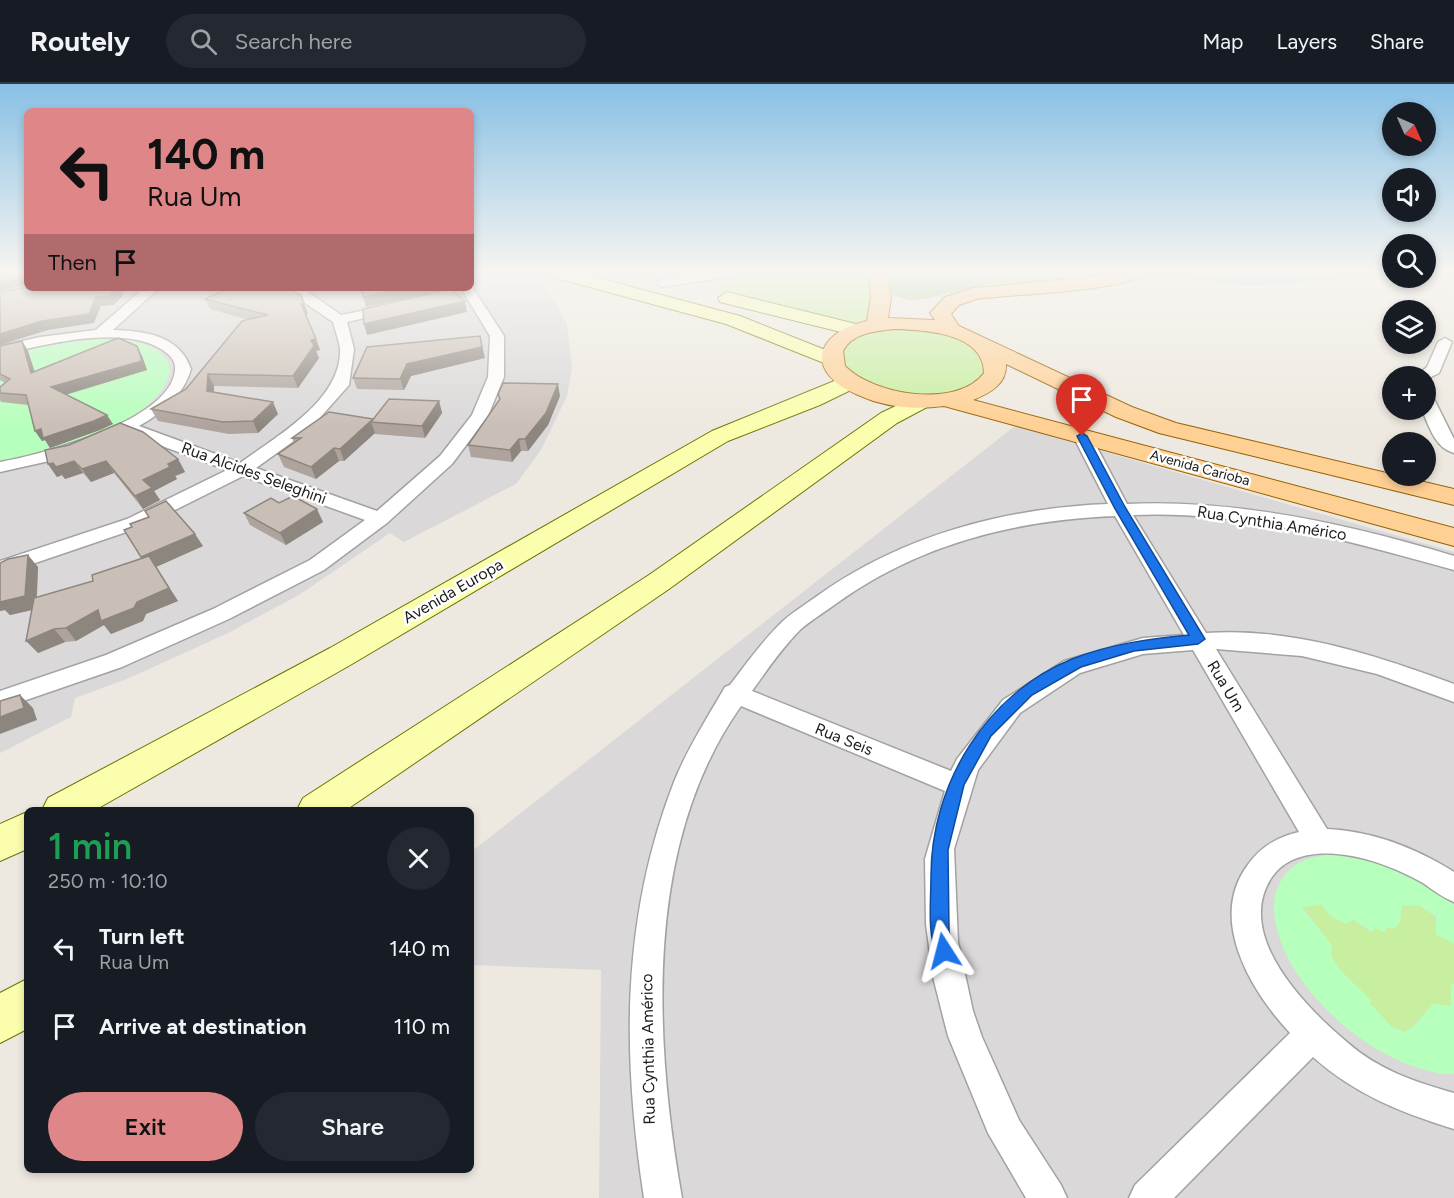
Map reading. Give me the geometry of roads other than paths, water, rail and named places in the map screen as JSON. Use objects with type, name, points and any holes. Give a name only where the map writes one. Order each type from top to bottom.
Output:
[{"type":"main road","points":[[741,323],[831,359]]},
{"type":"main road","points":[[844,323],[867,328]]},
{"type":"main road","points":[[849,382],[836,371],[831,359],[833,348],[842,338],[867,328],[869,323]]},
{"type":"main road","points":[[321,807],[659,582],[889,418],[933,401],[970,394],[987,385],[995,374],[994,361],[985,349],[961,335],[950,323]]},
{"type":"main road","name":"Avenida Carioba","points":[[867,328],[915,324],[961,335],[1124,412],[1168,428],[1454,497]]},
{"type":"main road","name":"Avenida Carioba","points":[[849,382],[868,392],[893,399],[933,401],[1082,436],[1454,537]]},
{"type":"main road","name":"Avenida Europa","points":[[66,807],[341,656],[720,436],[812,400],[849,382]]},
{"type":"main road","points":[[0,844],[24,831]]},
{"type":"main road","points":[[0,1020],[24,1004]]},
{"type":"street","points":[[100,334],[112,323]]},
{"type":"street","points":[[0,568],[135,523],[243,469],[303,426],[341,385],[347,349],[340,323]]},
{"type":"street","points":[[0,700],[114,661],[221,614],[317,565],[380,519],[446,460],[480,416],[495,377],[497,336],[488,323]]},
{"type":"street","points":[[0,351],[51,340],[100,334],[131,336],[159,342],[177,353],[183,369],[176,388],[153,410],[128,428],[70,451],[0,467]]},
{"type":"street","points":[[1436,366],[1445,342]]},
{"type":"street","points":[[1435,420],[1443,438],[1454,448]]},
{"type":"street","name":"Rua Alcides Seleghini","points":[[128,428],[380,519]]},
{"type":"street","name":"Rua Um","points":[[1082,436],[1119,507],[1319,841]]},
{"type":"street","name":"Rua Cynthia Américo","points":[[663,1198],[650,1137],[644,986],[659,866],[690,770],[733,693],[795,623],[865,572],[944,537],[1028,516],[1119,507],[1217,511],[1322,527],[1454,563]]},
{"type":"street","points":[[1048,1198],[1009,1138],[962,1028],[940,931],[939,850],[956,784],[986,731],[1027,691],[1077,663],[1134,646],[1198,639],[1255,641],[1317,651],[1382,667],[1454,693]]},
{"type":"street","name":"Rua Seis","points":[[733,693],[956,784]]},
{"type":"street","points":[[1454,888],[1399,857],[1357,844],[1319,841],[1287,847],[1263,863],[1249,887],[1245,918],[1255,955],[1277,995],[1312,1035],[1357,1071],[1408,1098],[1454,1111]]},
{"type":"street","points":[[1148,1198],[1312,1035]]}]
